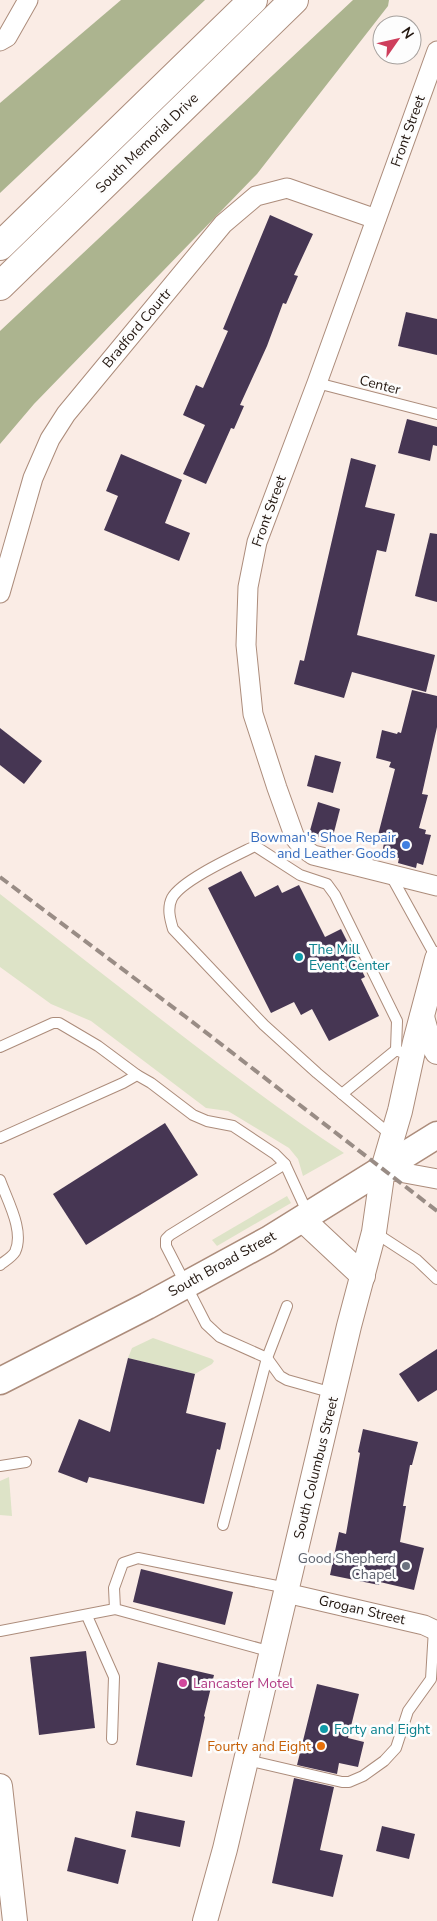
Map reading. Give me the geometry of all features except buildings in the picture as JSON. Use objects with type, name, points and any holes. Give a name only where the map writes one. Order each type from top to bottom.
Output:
[{"type":"highway","name":"South Memorial Drive","points":[[0,246],[253,0]]},
{"type":"highway","name":"South Memorial Drive","points":[[0,286],[294,0]]},
{"type":"main road","name":"South Broad Street","points":[[0,1381],[268,1240],[437,1135]]},
{"type":"street","points":[[4,39],[28,0]]},
{"type":"street","name":"Front Street","points":[[437,51],[317,383],[257,542],[248,586],[246,645],[253,714],[295,838],[302,848],[312,855],[437,886]]},
{"type":"street","name":"Bradford Courtr","points":[[0,593],[33,478],[50,439],[66,414],[223,224],[256,196],[287,188],[376,219]]},
{"type":"street","name":"South Columbus Street","points":[[205,1921],[225,1849],[286,1590],[374,1232],[383,1169],[400,1111],[404,1053],[422,1017],[437,959]]},
{"type":"street","points":[[422,1017],[427,1036],[437,1052]]},
{"type":"street","points":[[383,1169],[437,1179]]},
{"type":"street","points":[[305,1217],[363,1276]]},
{"type":"street","name":"Grogan Street","points":[[286,1590],[435,1630]]},
{"type":"street","points":[[0,1786],[2,1818],[15,1921]]},
{"type":"lane","name":"Center","points":[[317,383],[437,414]]},
{"type":"lane","points":[[342,1094],[404,1053],[397,1021],[336,895],[327,884],[300,875],[255,846],[182,885],[172,899],[168,915],[173,929],[264,1025],[342,1094],[393,1136]]},
{"type":"lane","points":[[389,873],[437,959]]},
{"type":"lane","points":[[0,1047],[53,1023],[59,1023],[98,1046],[193,1115],[207,1121],[233,1126],[275,1154],[286,1164],[305,1217]]},
{"type":"lane","points":[[0,1138],[137,1075]]},
{"type":"lane","points":[[286,1164],[170,1235],[166,1239],[166,1246],[206,1324],[212,1331],[220,1337],[267,1358],[280,1376],[287,1380],[334,1393]]},
{"type":"lane","points":[[0,1180],[17,1226],[18,1238],[14,1252],[0,1265]]},
{"type":"lane","points":[[374,1232],[417,1260],[437,1279]]},
{"type":"lane","points":[[223,1525],[267,1358],[287,1306]]},
{"type":"lane","points":[[0,1466],[26,1462]]},
{"type":"lane","points":[[115,1610],[114,1588],[123,1563],[138,1558],[286,1590]]},
{"type":"lane","points":[[0,1631],[115,1610],[272,1652]]},
{"type":"lane","points":[[87,1616],[114,1677],[112,1738]]},
{"type":"lane","points":[[246,1760],[342,1782],[349,1782],[363,1776],[396,1748],[408,1711],[431,1679],[435,1630]]},
{"type":"green space","points":[[121,0],[205,0],[0,193],[0,103]]},
{"type":"green space","points":[[353,0],[389,0],[388,6],[381,15],[372,15],[372,27],[257,174],[34,404],[0,444],[0,331]]},
{"type":"green space","points":[[0,894],[211,1058],[344,1153],[303,1176],[298,1159],[289,1148],[228,1111],[206,1108],[91,1021],[51,1004],[0,967]]},
{"type":"green space","points":[[287,1196],[291,1203],[217,1246],[212,1240]]},
{"type":"green space","points":[[153,1338],[214,1361],[195,1374],[128,1358],[132,1348]]},
{"type":"green space","points":[[9,1477],[12,1516],[0,1515],[0,1481]]},
{"type":"railway","points":[[0,877],[186,1017],[437,1211]]},
{"type":"place","name":"Bowman's Shoe Repair and Leather Goods","points":[[406,845]]},
{"type":"place","name":"The Mill Event Center","points":[[299,957]]},
{"type":"place","name":"Good Shepherd Chapel","points":[[406,1566]]},
{"type":"place","name":"Lancaster Motel","points":[[183,1683]]},
{"type":"place","name":"Forty and Eight","points":[[324,1729]]},
{"type":"place","name":"Fourty and Eight","points":[[321,1746]]}]
